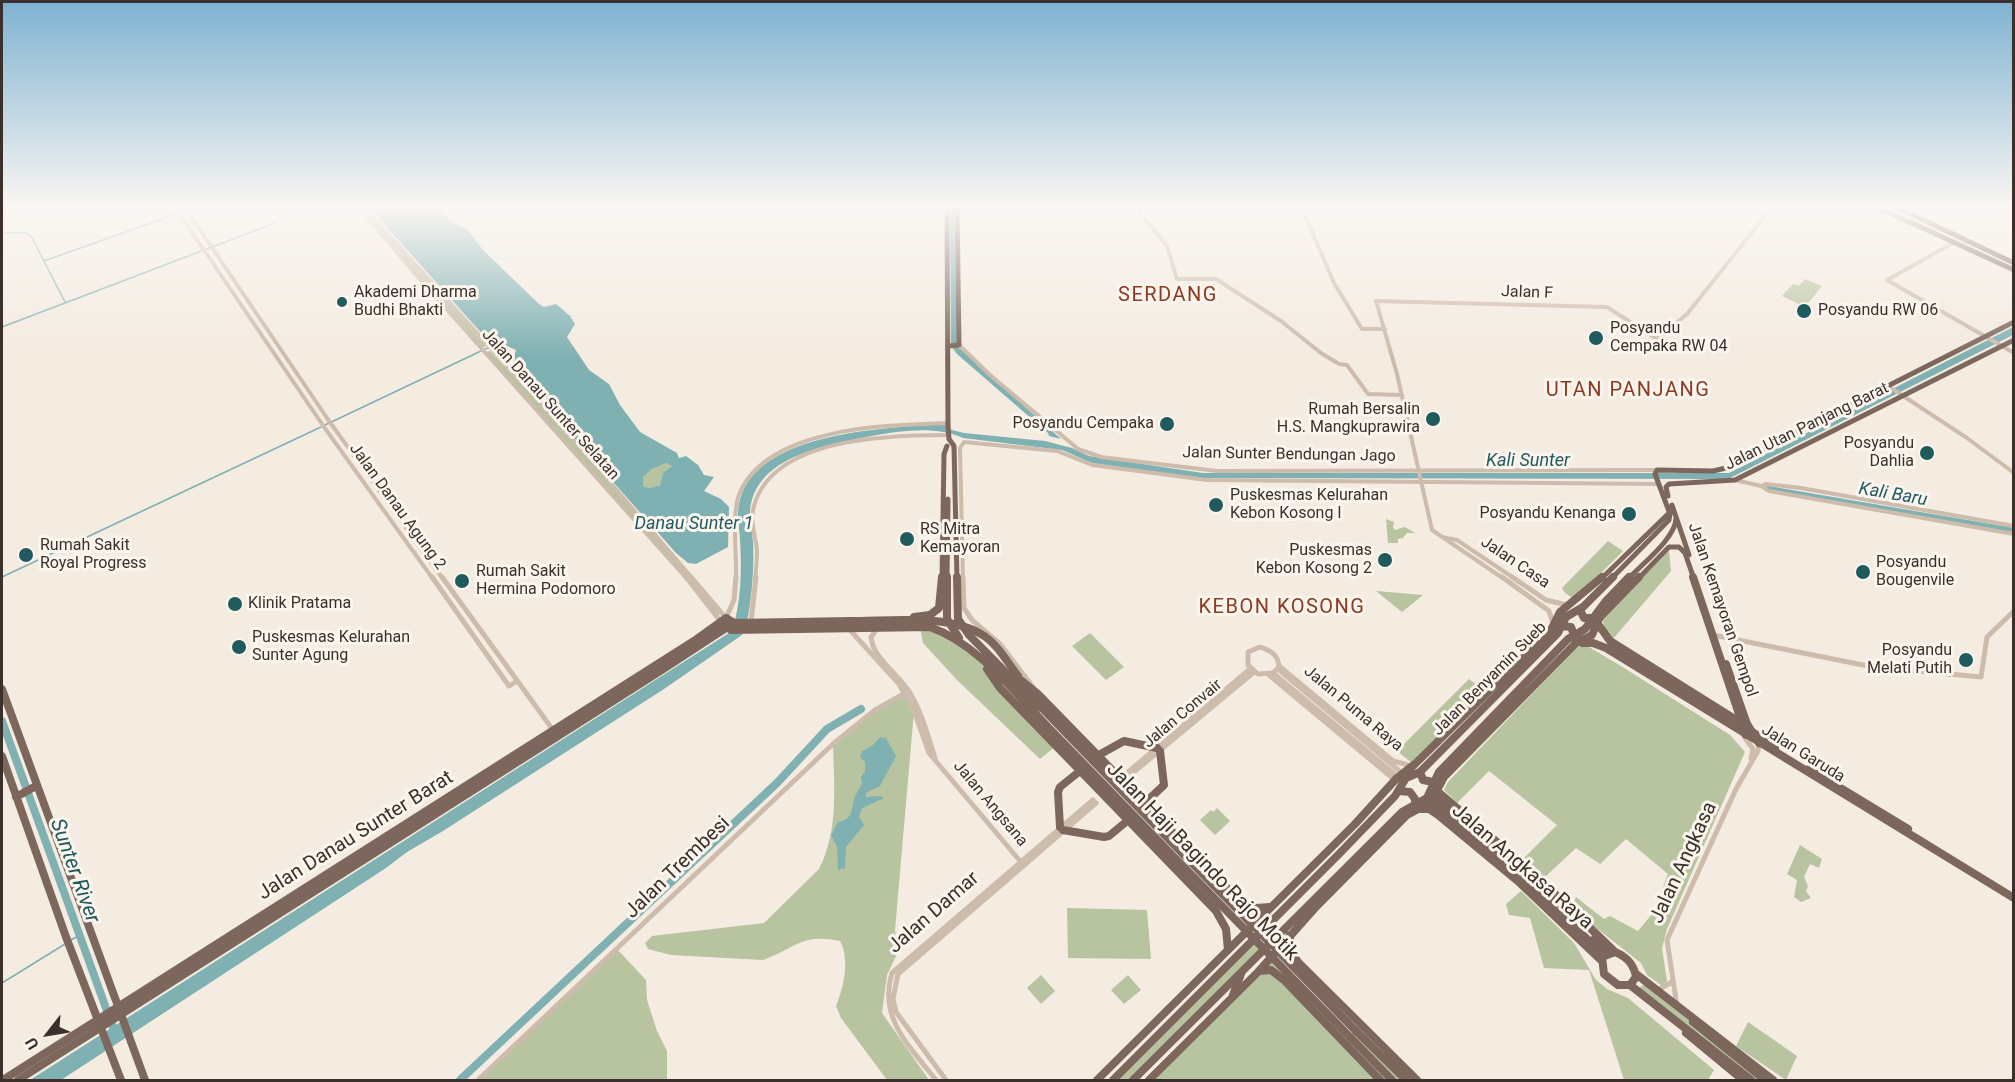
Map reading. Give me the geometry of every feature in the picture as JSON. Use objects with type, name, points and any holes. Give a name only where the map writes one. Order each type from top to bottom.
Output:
[{"type":"main road","points":[[947,494],[950,346],[948,256]]},
{"type":"main road","points":[[950,346],[958,345],[958,256]]},
{"type":"main road","points":[[1990,256],[2013,267]]},
{"type":"main road","points":[[1993,256],[2013,267]]},
{"type":"main road","points":[[1670,511],[1656,471],[1713,471],[1726,468],[1988,337],[2013,322]]},
{"type":"main road","name":"Jalan Utan Panjang Barat","points":[[1731,481],[1999,344],[2013,340]]},
{"type":"main road","points":[[837,621],[851,618],[919,616],[934,614],[939,609],[953,547],[956,489],[954,446],[948,433]]},
{"type":"main road","points":[[948,433],[944,454],[957,571],[958,615],[963,628],[1041,708]]},
{"type":"main road","points":[[947,468],[955,467]]},
{"type":"main road","name":"Jalan Kemayoran Gempol","points":[[1731,481],[1666,485],[1742,724]]},
{"type":"main road","points":[[956,489],[961,495]]},
{"type":"main road","name":"Jalan Benyamin Sueb","points":[[1640,545],[1651,538],[1669,520],[1670,511]]},
{"type":"main road","name":"Jalan Benyamin Sueb","points":[[1097,1080],[1355,825],[1398,777],[1541,650],[1562,626],[1566,617],[1580,610],[1670,511]]},
{"type":"main road","name":"Jalan Benyamin Sueb","points":[[1133,1080],[1402,812],[1435,798],[1444,777],[1470,754],[1576,644],[1592,635],[1595,621],[1606,601],[1670,536],[1676,526],[1676,518]]},
{"type":"main road","points":[[1660,530],[1663,535],[1670,536]]},
{"type":"main road","points":[[1651,538],[1659,540],[1661,544]]},
{"type":"main road","points":[[953,547],[944,592],[947,619],[950,627],[964,644]]},
{"type":"main road","name":"Jalan Benyamin Sueb","points":[[1149,1080],[1259,971],[1291,933],[1407,814],[1429,796],[1439,772],[1574,635],[1585,630],[1600,617],[1669,547],[1681,548]]},
{"type":"main road","name":"Jalan Kemayoran Gempol","points":[[1681,548],[1685,553],[1749,733]]},
{"type":"main road","name":"Jalan Benyamin Sueb","points":[[1113,1080],[1378,814],[1399,791],[1406,778],[1420,772],[1519,661],[1551,630],[1560,612],[1574,604],[1628,557]]},
{"type":"main road","points":[[1642,574],[1643,564]]},
{"type":"main road","points":[[949,571],[957,571]]},
{"type":"main road","points":[[1588,591],[1606,582]]},
{"type":"main road","points":[[1606,601],[1618,598]]},
{"type":"main road","points":[[939,609],[958,615]]},
{"type":"main road","points":[[1580,610],[1584,618],[1595,621]]},
{"type":"main road","points":[[919,616],[924,621],[920,627]]},
{"type":"main road","name":"Jalan Haji Bagindo Rajo Motik","points":[[729,623],[837,621],[879,627],[920,627],[941,630],[964,644],[1004,682],[1158,841],[1180,857]]},
{"type":"main road","name":"Jalan Garuda","points":[[1595,621],[1608,645]]},
{"type":"main road","name":"Jalan Haji Bagindo Rajo Motik","points":[[729,623],[748,630],[849,624],[942,623],[969,628],[980,633],[992,643],[1041,708],[1143,807],[1163,823],[1238,899],[1256,908],[1271,906]]},
{"type":"main road","name":"Jalan Danau Sunter Barat","points":[[18,1080],[553,730],[729,623]]},
{"type":"main road","name":"Jalan Danau Sunter Barat","points":[[119,1013],[729,623]]},
{"type":"main road","points":[[1562,626],[1571,627],[1574,635]]},
{"type":"main road","name":"Jalan Garuda","points":[[1576,644],[1608,645],[2013,896]]},
{"type":"main road","points":[[1519,661],[1541,650]]},
{"type":"main road","name":"Jalan Haji Bagindo Rajo Motik","points":[[987,668],[1000,687],[1216,911],[1228,931],[1228,950]]},
{"type":"main road","points":[[1523,686],[1547,674]]},
{"type":"main road","name":"Jalan Haji Bagindo Rajo Motik","points":[[1020,679],[1038,694],[1143,807],[1180,857],[1353,1034],[1406,1080]]},
{"type":"main road","points":[[2,688],[34,787],[145,1080]]},
{"type":"main road","points":[[1728,721],[1736,710]]},
{"type":"main road","name":"Jalan Garuda","points":[[1728,721],[1742,724],[1759,743],[1828,782]]},
{"type":"main road","points":[[1470,754],[1475,735]]},
{"type":"main road","points":[[1097,756],[1124,741],[1159,749],[1164,785],[1143,807]]},
{"type":"main road","points":[[2,756],[18,796],[66,938],[102,1024],[121,1080]]},
{"type":"main road","points":[[1080,771],[1060,787],[1058,792],[1061,829],[1104,837],[1109,836],[1127,821]]},
{"type":"main road","points":[[1420,772],[1423,780],[1433,782]]},
{"type":"main road","points":[[18,796],[34,787]]},
{"type":"main road","name":"Jalan Angkasa Raya","points":[[1399,791],[1410,792],[1415,799],[1415,806],[1429,809],[1438,815],[1607,955]]},
{"type":"main road","name":"Jalan Angkasa Raya","points":[[1435,798],[1476,828],[1528,874],[1607,955]]},
{"type":"main road","name":"Jalan Angkasa Raya","points":[[1435,798],[1607,955]]},
{"type":"main road","points":[[1355,825],[1378,814]]},
{"type":"main road","points":[[1375,838],[1387,835]]},
{"type":"main road","points":[[1146,840],[1158,841]]},
{"type":"main road","points":[[1293,898],[1294,884]]},
{"type":"main road","points":[[1314,909],[1317,895]]},
{"type":"main road","points":[[1216,911],[1220,917],[1233,920],[1239,917],[1242,912],[1238,899]]},
{"type":"main road","name":"Jalan Haji Bagindo Rajo Motik","points":[[1291,933],[1290,949],[1298,962],[1417,1080]]},
{"type":"main road","points":[[1636,974],[1635,980],[1630,985],[1620,986],[1609,980],[1602,970],[1607,955],[1631,962],[1636,974],[1648,985],[1701,1023],[1773,1080]]},
{"type":"main road","points":[[1284,980],[1283,974],[1288,964],[1298,962]]},
{"type":"main road","points":[[1231,999],[1242,970]]},
{"type":"main road","name":"Jalan Haji Bagindo Rajo Motik","points":[[1259,971],[1271,970],[1284,980],[1359,1058],[1387,1079]]},
{"type":"main road","points":[[1188,989],[1213,980]]},
{"type":"main road","points":[[1642,995],[1640,987],[1643,984],[1648,985]]},
{"type":"main road","points":[[1630,985],[1743,1080]]},
{"type":"main road","points":[[1689,1016],[1694,1023],[1765,1080]]},
{"type":"main road","name":"Jalan Danau Sunter Barat","points":[[3,1080],[102,1024]]},
{"type":"main road","points":[[1679,1025],[1696,1035],[1751,1080]]},
{"type":"main road","name":"Jalan Haji Bagindo Rajo Motik","points":[[1353,1034],[1387,1079]]},
{"type":"street","name":"Jalan Danau Agung 2","points":[[208,256],[323,426],[506,681],[514,677]]},
{"type":"street","name":"Jalan Danau Agung 2","points":[[217,256],[330,422],[553,730]]},
{"type":"street","name":"Jalan Danau Sunter Selatan","points":[[401,256],[485,349]]},
{"type":"street","name":"Jalan Danau Sunter Selatan","points":[[406,256],[485,349],[729,623]]},
{"type":"street","points":[[1170,256],[1177,279],[1216,279],[1281,321],[1321,353],[1338,364],[1347,365],[1368,394],[1401,395]]},
{"type":"street","points":[[1323,256],[1335,284],[1362,329],[1385,329],[1421,482]]},
{"type":"street","name":"Jalan F","points":[[1385,329],[1376,301],[1607,307],[1656,339],[1687,314],[1733,256]]},
{"type":"street","points":[[1932,256],[1887,280],[2013,353]]},
{"type":"street","name":"Jalan Sunter Bendungan Jago","points":[[958,345],[989,375],[1078,449],[1093,455],[1217,471],[1418,471]]},
{"type":"street","points":[[1889,386],[1967,438],[2013,473]]},
{"type":"street","points":[[729,623],[733,608],[738,548],[736,508],[742,486],[768,459],[793,446],[817,438],[882,426],[948,433]]},
{"type":"street","points":[[749,622],[757,556],[753,507],[761,488],[769,478],[793,460],[830,447],[884,436],[948,433]]},
{"type":"street","points":[[953,547],[961,495],[960,448],[963,442],[971,441],[1057,451],[1092,465],[1196,479],[1659,482]]},
{"type":"street","points":[[1418,471],[1656,471]]},
{"type":"street","points":[[1731,481],[1761,486],[1769,491],[2013,534]]},
{"type":"street","name":"Jalan Casa","points":[[1421,482],[1432,530],[1547,609],[1553,623]]},
{"type":"street","points":[[1761,486],[1766,484],[1801,488],[2013,526]]},
{"type":"street","name":"Jalan Casa","points":[[1442,537],[1457,540],[1546,600],[1561,605],[1574,604]]},
{"type":"street","name":"Jalan Haji Bagindo Rajo Motik","points":[[953,547],[964,608],[972,620],[1000,644],[1038,694]]},
{"type":"street","points":[[1714,635],[1873,667],[1981,677],[1987,637],[2013,611]]},
{"type":"street","name":"Jalan Angsana","points":[[849,624],[907,692]]},
{"type":"street","name":"Jalan Angsana","points":[[879,627],[872,636],[872,647],[921,714],[936,761],[1022,863]]},
{"type":"street","points":[[1260,647],[1274,652],[1278,658],[1275,671],[1252,670],[1246,662],[1247,654],[1253,648],[1260,647]]},
{"type":"street","name":"Jalan Convair","points":[[1128,774],[1252,670]]},
{"type":"street","name":"Jalan Puma Raya","points":[[1275,671],[1393,761],[1404,766],[1412,766]]},
{"type":"street","name":"Jalan Puma Raya","points":[[1275,671],[1398,777]]},
{"type":"street","name":"Jalan Puma Raya","points":[[1275,671],[1398,777]]},
{"type":"street","name":"Jalan Trembesi","points":[[478,1080],[833,744],[875,710],[907,692]]},
{"type":"street","points":[[1728,721],[1750,743],[1751,762]]},
{"type":"street","name":"Jalan Angkasa","points":[[1677,1006],[1667,940],[1759,749],[1759,743]]},
{"type":"street","name":"Jalan Damar","points":[[936,1080],[890,1016],[886,1000],[890,977],[895,969],[955,921],[1094,801]]},
{"type":"street","name":"Jalan Damar","points":[[939,934],[898,974],[893,1003],[898,1016],[946,1080]]},
{"type":"street","points":[[1656,991],[1672,982]]},
{"type":"green space","points":[[402,256],[407,256],[486,346],[482,348]]},
{"type":"green space","points":[[1805,279],[1822,286],[1805,307],[1782,296],[1793,284],[1799,286]]},
{"type":"green space","points":[[490,351],[563,429],[721,613],[717,616],[661,548],[485,352]]},
{"type":"green space","points":[[667,463],[672,466],[663,474],[660,485],[649,488],[642,486],[643,477],[652,469]]},
{"type":"green space","points":[[1386,519],[1394,522],[1395,530],[1405,527],[1415,533],[1407,533],[1403,538],[1398,539],[1398,543],[1388,543]]},
{"type":"green space","points":[[1608,541],[1623,551],[1578,596],[1573,598],[1565,593],[1562,588]]},
{"type":"green space","points":[[1669,551],[1671,571],[1613,639],[1604,629],[1603,618]]},
{"type":"green space","points":[[1376,591],[1423,595],[1402,612]]},
{"type":"green space","points":[[920,627],[950,634],[987,668],[1056,746],[1040,759],[957,680],[923,643]]},
{"type":"green space","points":[[1090,633],[1124,667],[1106,680],[1072,646]]},
{"type":"green space","points":[[1577,647],[1589,647],[1621,666],[1730,735],[1745,752],[1667,929],[1662,948],[1667,981],[1662,986],[1647,975],[1641,963],[1571,908],[1576,897],[1604,919],[1610,916],[1638,931],[1662,902],[1661,892],[1668,874],[1626,839],[1600,864],[1576,848],[1544,878],[1524,858],[1557,825],[1489,771],[1457,803],[1444,790],[1448,782]]},
{"type":"green space","points":[[1469,679],[1484,690],[1412,763],[1397,751]]},
{"type":"green space","points":[[905,693],[914,711],[895,930],[898,952],[887,975],[882,1013],[929,1080],[887,1080],[841,1018],[836,1006],[843,982],[845,964],[840,941],[807,940],[763,960],[671,955],[648,949],[645,943],[652,936],[764,923],[819,869],[825,854],[830,839],[834,808],[833,744],[849,729]]},
{"type":"green space","points":[[1217,808],[1230,821],[1215,835],[1200,820],[1211,810],[1213,812]]},
{"type":"green space","points":[[1800,845],[1822,859],[1819,868],[1810,864],[1804,877],[1808,886],[1806,891],[1811,898],[1801,902],[1794,897],[1797,880],[1787,874]]},
{"type":"green space","points":[[1521,891],[1574,943],[1596,980],[1607,989],[1628,998],[1714,1070],[1708,1080],[1624,1080],[1589,970],[1544,968],[1530,918],[1509,915],[1506,904]]},
{"type":"green space","points":[[1067,908],[1147,910],[1151,959],[1068,958]]},
{"type":"green space","points":[[1253,938],[1264,949],[1133,1080],[1114,1080]]},
{"type":"green space","points":[[617,949],[646,980],[647,1000],[657,1031],[667,1051],[667,1080],[478,1080]]},
{"type":"green space","points":[[1271,956],[1350,1037],[1356,1031],[1406,1080],[1153,1080]]},
{"type":"green space","points":[[1041,975],[1055,991],[1041,1004],[1027,988]]},
{"type":"green space","points":[[1128,975],[1141,990],[1124,1004],[1111,990]]},
{"type":"green space","points":[[1645,984],[1764,1080],[1751,1080],[1639,988]]},
{"type":"green space","points":[[1748,1022],[1797,1056],[1786,1080],[1736,1046]]},
{"type":"water","name":"Danau Sunter 1","points":[[413,256],[490,256],[539,304],[544,307],[556,304],[570,316],[575,324],[567,337],[589,370],[609,384],[620,405],[640,432],[677,453],[679,458],[686,456],[698,465],[704,475],[714,477],[704,491],[721,499],[729,507],[728,547],[696,564],[688,563],[676,553],[528,386],[513,360],[516,350],[484,336]],"holes":[[[667,463],[672,466],[663,473],[660,485],[649,488],[643,486],[643,477],[652,469]]]},
{"type":"water","points":[[950,256],[955,256],[957,346],[1061,439],[1049,436],[957,354],[951,346]]},
{"type":"water","points":[[2013,327],[2013,335],[1728,479],[1199,478],[1092,463],[1062,450],[963,438],[926,430],[873,436],[808,452],[775,468],[762,480],[754,495],[750,514],[753,547],[752,587],[748,618],[742,635],[664,689],[407,852],[386,868],[61,1080],[30,1080],[732,631],[740,587],[741,551],[738,513],[746,486],[764,465],[790,450],[821,439],[855,432],[945,424],[948,429],[964,433],[1045,441],[1072,448],[1089,456],[1203,473],[1729,473]]},
{"type":"water","points":[[880,737],[886,738],[896,756],[880,786],[867,792],[865,797],[881,796],[884,798],[862,808],[859,817],[864,825],[846,847],[845,868],[838,870],[837,847],[831,835],[838,822],[849,816],[862,783],[861,777],[865,771],[865,762],[860,757],[862,751],[873,745]]},
{"type":"waterway","points":[[42,256],[65,302]]},
{"type":"waterway","points":[[44,261],[57,256]]},
{"type":"waterway","points":[[2,327],[187,256]]},
{"type":"waterway","points":[[485,349],[500,343]]},
{"type":"waterway","points":[[325,425],[481,351]]},
{"type":"waterway","points":[[2,577],[321,427]]},
{"type":"waterway","name":"Kali Baru","points":[[1768,489],[2014,531]]},
{"type":"waterway","points":[[460,1080],[777,783],[827,729],[861,709]]},
{"type":"waterway","name":"Sunter River","points":[[2,721],[115,1033]]},
{"type":"waterway","points":[[71,940],[80,935]]},
{"type":"waterway","points":[[2,983],[65,944]]},
{"type":"place","name":"Akademi Dharma Budhi Bhakti","points":[[342,302]]},
{"type":"place","name":"Posyandu RW 06","points":[[1804,311]]},
{"type":"place","name":"Posyandu Cempaka RW 04","points":[[1596,338]]},
{"type":"place","name":"Rumah Bersalin H.S. Mangkuprawira","points":[[1433,419]]},
{"type":"place","name":"Posyandu Cempaka","points":[[1167,424]]},
{"type":"place","name":"Posyandu Dahlia","points":[[1927,453]]},
{"type":"place","name":"Puskesmas Kelurahan Kebon Kosong I","points":[[1216,505]]},
{"type":"place","name":"Posyandu Kenanga","points":[[1629,514]]},
{"type":"place","name":"RS Mitra Kemayoran","points":[[907,539]]},
{"type":"place","name":"Rumah Sakit Royal Progress","points":[[26,555]]},
{"type":"place","name":"Puskesmas Kebon Kosong 2","points":[[1385,560]]},
{"type":"place","name":"Posyandu Bougenvile","points":[[1863,572]]},
{"type":"place","name":"Rumah Sakit Hermina Podomoro","points":[[462,581]]},
{"type":"place","name":"Klinik Pratama","points":[[235,604]]},
{"type":"place","name":"Puskesmas Kelurahan Sunter Agung","points":[[239,647]]},
{"type":"place","name":"Posyandu Melati Putih","points":[[1966,660]]},
{"type":"district","name":"SERDANG","points":[[1168,296]]},
{"type":"district","name":"UTAN PANJANG","points":[[1628,391]]},
{"type":"district","name":"KEBON KOSONG","points":[[1282,608]]},
{"type":"water label","name":"Kali Sunter","points":[[1528,461]]}]
